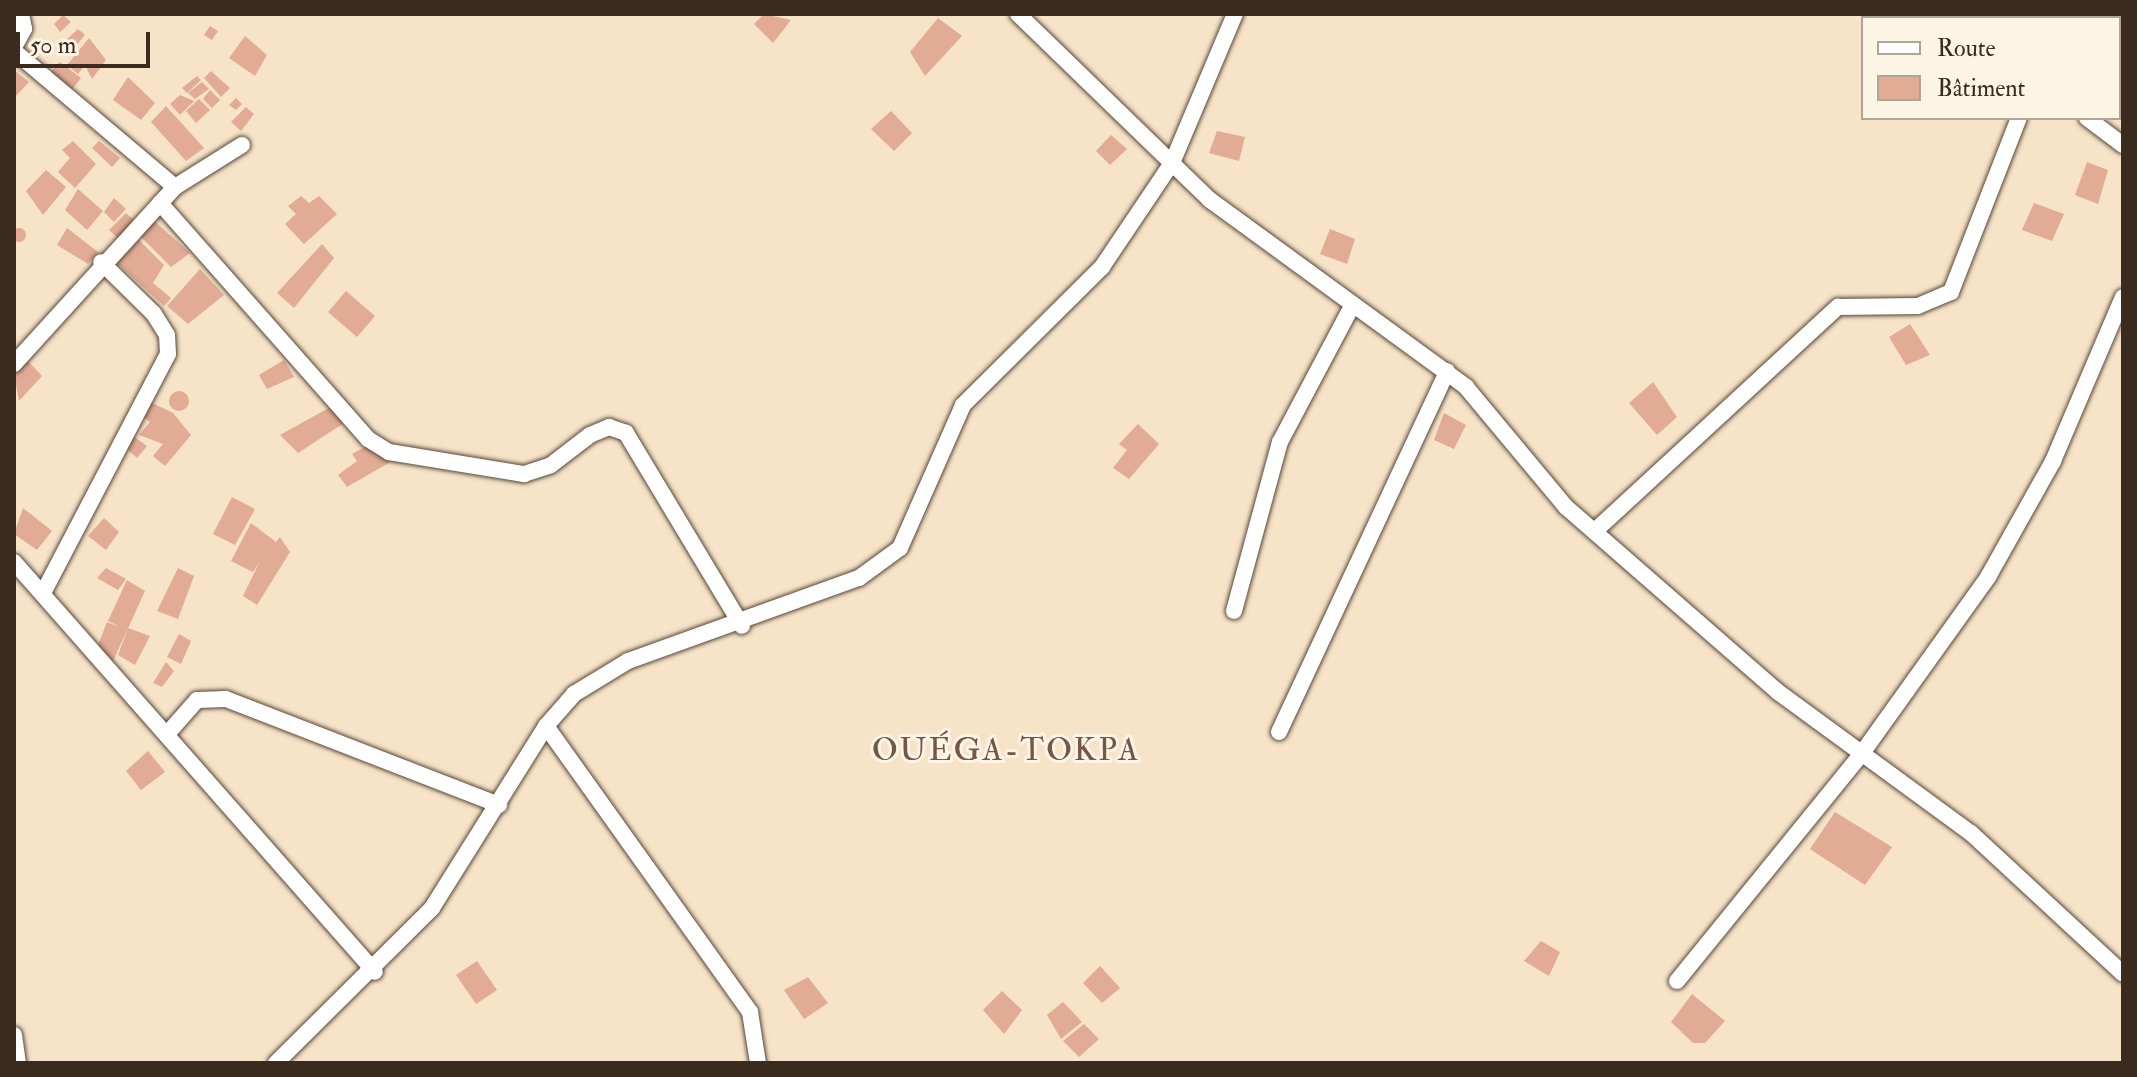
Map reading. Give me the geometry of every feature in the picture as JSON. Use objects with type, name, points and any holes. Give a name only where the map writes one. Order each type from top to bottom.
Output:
[{"type":"street","points":[[21,14],[24,29],[14,49],[175,187]]},
{"type":"street","points":[[1018,14],[1172,163],[1351,308],[1447,371],[1493,413],[1544,486],[1860,756],[1971,833],[2123,974]]},
{"type":"street","points":[[276,1063],[375,972],[432,908],[546,726],[608,670],[742,626],[859,578],[900,548],[963,405],[1102,267],[1172,163],[1235,14]]},
{"type":"street","points":[[1597,529],[1838,307],[1918,306],[1951,292],[2018,120]]},
{"type":"street","points":[[2090,120],[2123,145]]},
{"type":"street","points":[[14,364],[101,262],[175,187],[242,145]]},
{"type":"street","points":[[160,203],[368,439],[389,452],[524,474],[551,465],[590,435],[609,427],[626,433],[742,626]]},
{"type":"street","points":[[43,593],[168,354],[167,335],[154,314],[101,262]]},
{"type":"street","points":[[1677,981],[1860,756],[1988,577],[2053,461],[2123,297]]},
{"type":"street","points":[[1234,611],[1280,442],[1351,308]]},
{"type":"street","points":[[1279,732],[1447,371]]},
{"type":"street","points":[[14,562],[168,733],[375,972]]},
{"type":"street","points":[[168,733],[197,700],[226,699],[499,805]]},
{"type":"street","points":[[546,726],[750,1012],[758,1063]]},
{"type":"street","points":[[14,1035],[18,1063]]},
{"type":"building","points":[[764,14],[791,20],[773,43],[754,24]]},
{"type":"building","points":[[63,15],[71,22],[60,32],[54,24]]},
{"type":"building","points":[[938,18],[962,36],[925,76],[910,52]]},
{"type":"building","points":[[210,26],[218,31],[212,40],[204,35]]},
{"type":"building","points":[[78,29],[85,35],[75,47],[67,39]]},
{"type":"building","points":[[245,36],[267,55],[255,76],[229,58]]},
{"type":"building","points":[[89,38],[106,60],[92,79],[85,65],[78,74],[67,65]]},
{"type":"building","points":[[60,62],[81,78],[71,91],[50,73]]},
{"type":"building","points":[[14,70],[29,82],[14,98]]},
{"type":"building","points":[[211,71],[230,88],[221,97],[204,78]]},
{"type":"building","points":[[197,76],[201,80],[187,93],[182,88]]},
{"type":"building","points":[[128,77],[155,103],[141,120],[113,100]]},
{"type":"building","points":[[202,82],[209,89],[195,99],[188,93]]},
{"type":"building","points":[[210,90],[220,100],[212,108],[203,99]]},
{"type":"building","points":[[180,95],[194,101],[180,115],[170,104]]},
{"type":"building","points":[[236,98],[242,104],[236,110],[229,105]]},
{"type":"building","points":[[199,99],[210,110],[196,123],[186,111]]},
{"type":"building","points":[[166,106],[204,148],[186,161],[151,122]]},
{"type":"building","points":[[246,107],[254,114],[241,131],[231,122]]},
{"type":"building","points":[[891,111],[912,133],[894,151],[871,129]]},
{"type":"building","points":[[1217,131],[1245,137],[1239,161],[1209,153]]},
{"type":"building","points":[[1111,135],[1127,149],[1110,165],[1096,151]]},
{"type":"building","points":[[73,141],[96,164],[75,188],[58,172],[70,158],[62,150]]},
{"type":"building","points":[[99,141],[120,158],[112,167],[92,148]]},
{"type":"building","points":[[2087,162],[2108,170],[2098,204],[2075,195]]},
{"type":"building","points":[[46,170],[66,187],[43,215],[26,191]]},
{"type":"building","points":[[78,189],[103,211],[87,230],[65,210]]},
{"type":"building","points":[[301,196],[309,203],[319,196],[337,214],[304,244],[285,224],[296,214],[288,206]]},
{"type":"building","points":[[114,198],[126,209],[114,222],[104,212]]},
{"type":"building","points":[[2034,203],[2064,214],[2052,241],[2022,230]]},
{"type":"building","points":[[126,213],[134,220],[118,238],[109,230]]},
{"type":"building","points":[[153,220],[190,253],[171,267],[140,236]]},
{"type":"building","points":[[19,228],[26,235],[19,242],[12,235]]},
{"type":"building","points":[[67,228],[98,252],[88,264],[57,245]]},
{"type":"building","points":[[1330,229],[1355,239],[1347,264],[1320,254]]},
{"type":"building","points":[[139,240],[164,265],[153,283],[171,298],[164,306],[117,263]]},
{"type":"building","points":[[322,244],[334,258],[294,308],[277,293]]},
{"type":"building","points":[[200,269],[224,295],[188,324],[167,306]]},
{"type":"building","points":[[346,291],[375,316],[357,337],[328,312]]},
{"type":"building","points":[[1910,324],[1930,355],[1906,365],[1889,337]]},
{"type":"building","points":[[26,359],[42,376],[19,401],[14,373]]},
{"type":"building","points":[[284,360],[294,377],[267,389],[259,375]]},
{"type":"building","points":[[1653,382],[1677,417],[1657,435],[1629,403]]},
{"type":"building","points":[[179,391],[186,394],[189,401],[186,408],[179,411],[172,408],[169,401],[172,394]]},
{"type":"building","points":[[150,402],[173,413],[191,435],[165,466],[153,456],[163,444],[139,435],[150,422],[140,414]]},
{"type":"building","points":[[334,405],[347,421],[298,453],[280,435]]},
{"type":"building","points":[[1444,413],[1466,425],[1454,449],[1434,440]]},
{"type":"building","points":[[1138,424],[1159,444],[1129,479],[1113,468],[1127,450],[1119,444]]},
{"type":"building","points":[[129,433],[147,446],[137,458],[122,445]]},
{"type":"building","points":[[380,439],[392,461],[347,487],[338,475],[357,461],[352,454]]},
{"type":"building","points":[[232,497],[255,509],[235,545],[213,534]]},
{"type":"building","points":[[23,508],[52,531],[37,550],[14,534]]},
{"type":"building","points":[[104,518],[119,532],[106,550],[88,536]]},
{"type":"building","points":[[251,523],[276,542],[280,537],[290,552],[257,605],[243,596],[260,561],[253,572],[231,561]]},
{"type":"building","points":[[106,568],[126,579],[118,590],[97,578]]},
{"type":"building","points":[[178,568],[194,576],[178,619],[157,611]]},
{"type":"building","points":[[127,580],[145,591],[113,661],[97,648],[107,622],[120,627],[108,621]]},
{"type":"building","points":[[128,628],[150,636],[135,665],[118,655]]},
{"type":"building","points":[[179,634],[191,641],[181,664],[167,657]]},
{"type":"building","points":[[166,662],[174,671],[162,687],[153,683]]},
{"type":"building","points":[[148,751],[165,772],[141,790],[126,771]]},
{"type":"building","points":[[1835,812],[1892,847],[1865,885],[1810,849]]},
{"type":"building","points":[[1541,941],[1560,952],[1549,976],[1524,961]]},
{"type":"building","points":[[477,961],[497,990],[476,1004],[456,975]]},
{"type":"building","points":[[1100,966],[1120,988],[1102,1003],[1083,983]]},
{"type":"building","points":[[808,977],[828,1003],[804,1019],[784,990]]},
{"type":"building","points":[[1002,991],[1022,1010],[1004,1034],[983,1010]]},
{"type":"building","points":[[1692,994],[1725,1021],[1705,1043],[1693,1043],[1671,1022]]},
{"type":"building","points":[[1063,1002],[1082,1022],[1061,1039],[1047,1015]]},
{"type":"building","points":[[1084,1024],[1099,1039],[1079,1057],[1063,1041]]},
{"type":"district","name":"OUÉGA-TOKPA","points":[[1006,750]]}]
